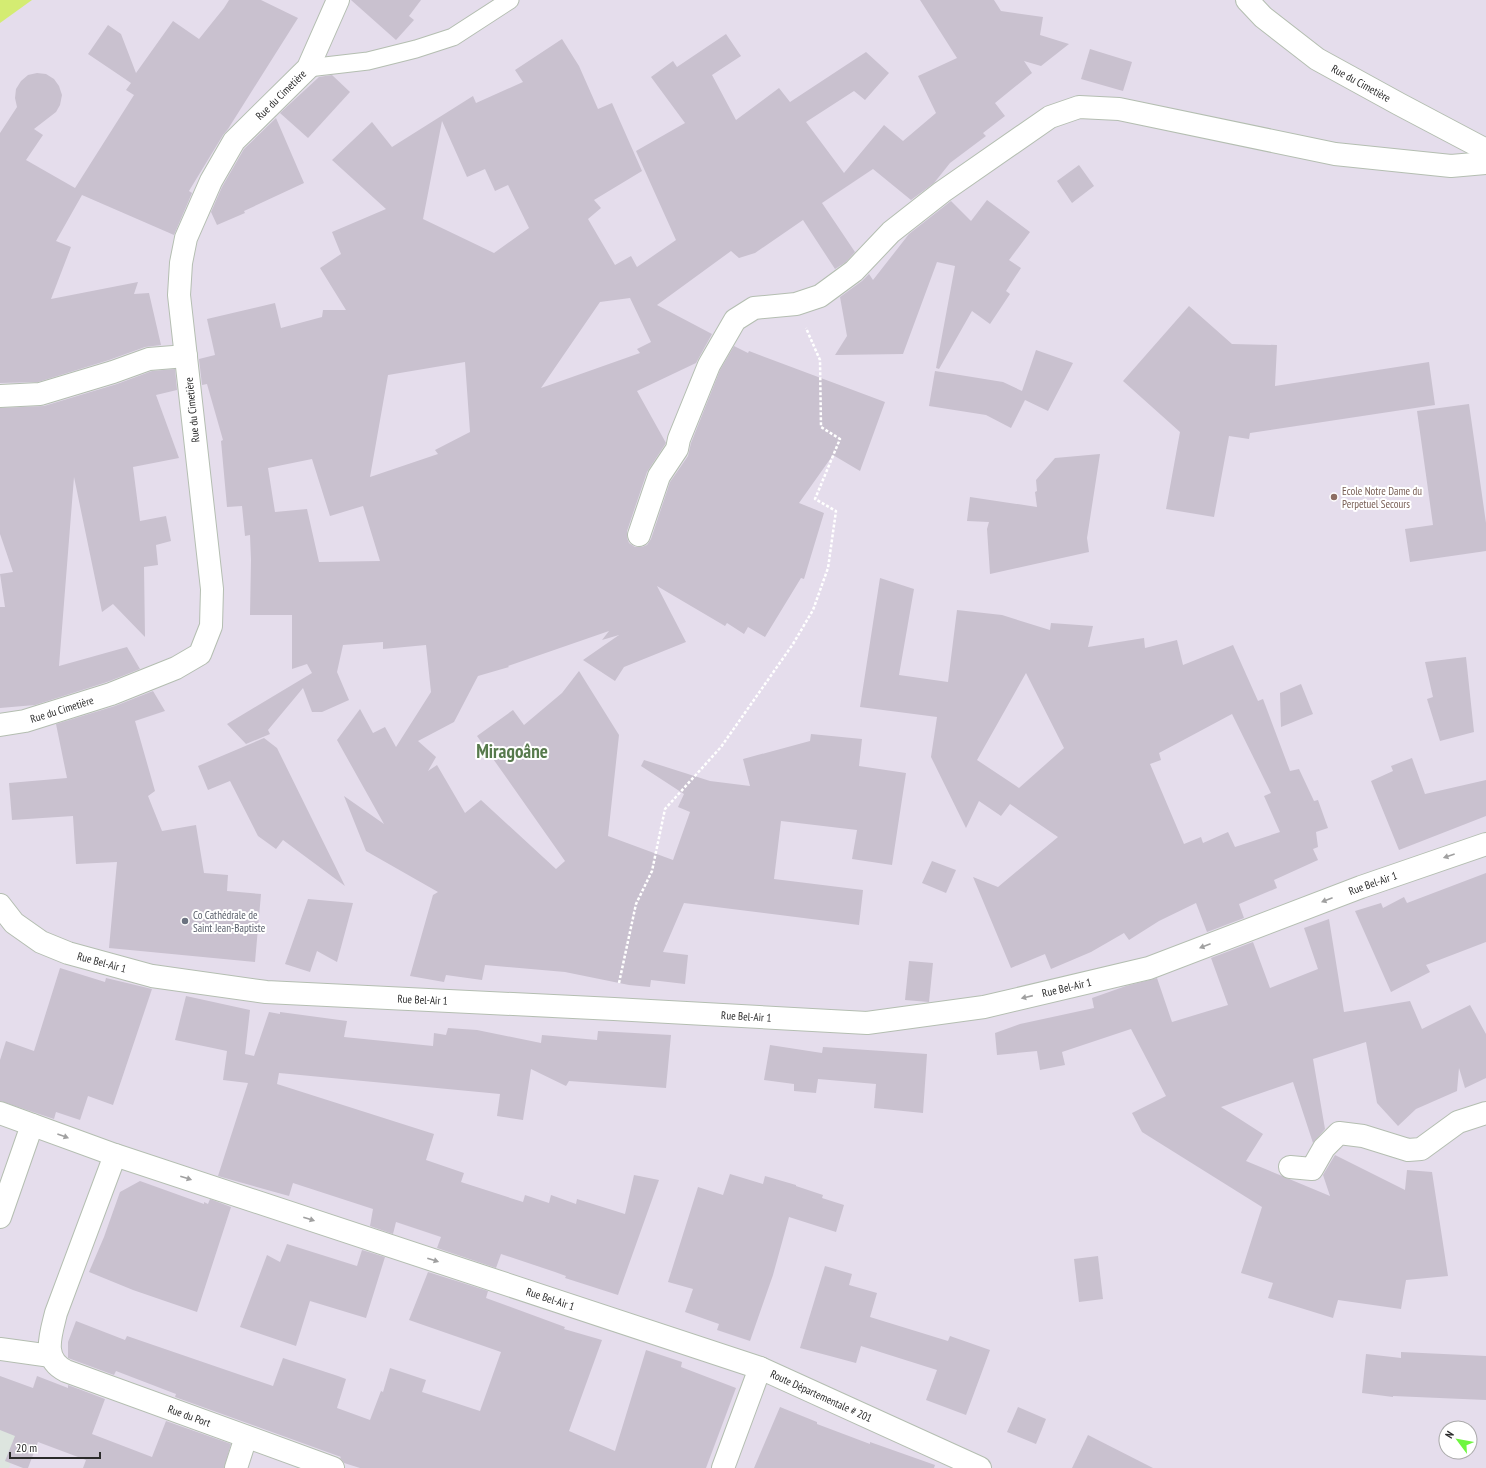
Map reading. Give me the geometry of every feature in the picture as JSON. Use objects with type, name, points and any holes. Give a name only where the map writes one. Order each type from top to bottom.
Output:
[{"type":"street","name":"Rue du Cimetière","points":[[0,725],[25,721],[111,694],[176,668],[200,654],[211,626],[212,589],[180,295],[181,263],[186,238],[211,181],[234,141],[308,68],[338,0]]},
{"type":"street","name":"Rue du Cimetière","points":[[1247,0],[1263,17],[1317,58],[1486,150]]},
{"type":"street","points":[[639,535],[659,476],[677,449],[679,439],[709,365],[735,320],[754,308],[796,304],[820,296],[854,271],[891,232],[942,192],[1050,117],[1079,107],[1119,109],[1335,154],[1451,166],[1486,163]]},
{"type":"street","points":[[0,396],[40,394],[149,360],[186,356]]},
{"type":"street","name":"Rue Bel-Air 1","points":[[0,905],[14,923],[41,942],[68,953],[152,976],[266,992],[867,1023],[984,1007],[1149,968],[1361,887],[1486,844]]},
{"type":"street","name":"Rue Bel-Air 1","points":[[0,1113],[115,1155],[760,1368]]},
{"type":"street","points":[[1290,1167],[1312,1169],[1324,1148],[1339,1133],[1363,1136],[1408,1150],[1421,1149],[1458,1122],[1486,1113]]},
{"type":"street","points":[[0,1217],[32,1125]]},
{"type":"street","points":[[0,1349],[51,1356],[49,1348],[50,1337],[56,1314],[115,1155]]},
{"type":"street","name":"Rue du Port","points":[[51,1356],[56,1364],[66,1371],[333,1468]]},
{"type":"street","name":"Route Départementale # 201","points":[[723,1468],[760,1368],[980,1468]]},
{"type":"street","points":[[236,1468],[246,1437]]},
{"type":"lane","points":[[308,68],[368,61],[416,49],[453,37],[510,0]]},
{"type":"path","points":[[614,1009],[636,904],[652,871],[665,809],[721,747],[793,644],[813,610],[828,568],[836,511],[815,499],[840,439],[821,427],[820,360],[796,304]]},
{"type":"shaded area","points":[[0,0],[32,0],[0,23]]},
{"type":"shaded area","points":[[0,1405],[29,1415],[9,1468],[0,1468]]},
{"type":"building","points":[[229,0],[261,0],[298,18],[189,191],[192,193],[174,235],[82,195],[56,241],[71,247],[51,299],[138,282],[134,294],[149,293],[161,345],[145,347],[38,382],[0,383],[0,133],[17,107],[15,98],[16,89],[21,81],[28,75],[37,73],[46,74],[54,79],[59,86],[62,95],[60,105],[56,112],[34,129],[43,135],[26,160],[75,188],[134,95],[126,90],[131,83],[88,54],[108,25],[121,34],[136,73],[173,21],[199,39]]},
{"type":"building","points":[[351,0],[421,0],[409,16],[414,20],[396,40]]},
{"type":"building","points":[[920,0],[994,0],[1001,11],[1043,17],[1040,35],[1069,44],[1041,66],[1024,61],[1032,73],[995,103],[1005,116],[983,133],[986,136],[950,163],[934,183],[911,200],[873,169],[822,203],[855,252],[846,262],[835,269],[803,220],[755,253],[739,258],[731,251],[657,305],[712,334],[696,363],[637,391],[666,443],[647,472],[627,531],[629,543],[635,547],[647,545],[651,539],[670,482],[688,456],[691,443],[720,370],[734,346],[748,353],[749,351],[885,402],[860,471],[833,455],[799,503],[824,513],[804,579],[801,578],[765,637],[748,627],[744,634],[727,623],[725,626],[657,586],[686,642],[624,667],[615,681],[583,660],[619,635],[602,640],[609,631],[508,666],[509,667],[478,676],[454,722],[418,741],[436,757],[428,771],[437,765],[465,813],[481,800],[556,869],[565,861],[477,736],[513,710],[524,725],[562,693],[579,671],[619,735],[608,836],[673,860],[690,812],[678,807],[684,794],[641,766],[644,760],[710,781],[750,786],[743,759],[810,741],[811,734],[862,739],[859,766],[906,773],[892,865],[852,859],[857,830],[781,821],[774,879],[863,890],[859,925],[684,903],[663,952],[688,955],[685,984],[651,980],[650,987],[629,985],[565,972],[485,965],[482,980],[446,975],[444,982],[410,976],[433,895],[438,892],[366,851],[344,796],[384,824],[337,740],[360,709],[373,733],[385,727],[396,747],[431,692],[426,645],[383,649],[383,642],[343,645],[337,672],[349,700],[322,712],[312,712],[303,688],[268,730],[270,734],[246,744],[227,724],[312,673],[307,664],[292,669],[292,615],[250,615],[250,535],[245,536],[242,506],[227,507],[221,441],[223,440],[207,384],[202,385],[199,359],[215,355],[207,319],[275,303],[281,328],[322,317],[323,310],[346,310],[320,268],[341,254],[332,232],[386,209],[332,160],[372,122],[392,147],[473,96],[476,103],[523,82],[515,70],[562,39],[579,66],[598,109],[612,103],[642,171],[594,200],[601,208],[588,219],[615,265],[631,256],[637,267],[676,240],[636,151],[685,123],[651,77],[673,61],[677,67],[726,34],[741,56],[712,75],[736,120],[779,88],[790,102],[866,52],[889,73],[865,100],[854,91],[806,122],[844,173],[884,125],[903,141],[936,113],[918,76],[957,58]],"holes":[[[442,121],[467,177],[485,169],[495,191],[508,185],[529,228],[494,253],[423,219]],[[630,298],[651,342],[637,349],[640,353],[541,388],[600,302]],[[465,362],[470,432],[435,450],[438,454],[370,477],[388,375]],[[312,459],[330,516],[363,506],[380,561],[319,562],[307,509],[275,512],[268,468]]]},
{"type":"building","points":[[1090,49],[1132,62],[1123,91],[1081,79]]},
{"type":"building","points":[[332,75],[350,92],[308,138],[280,113],[319,77]]},
{"type":"building","points":[[276,118],[304,183],[244,211],[245,213],[217,225],[211,212],[222,187],[244,149]]},
{"type":"building","points":[[1079,165],[1094,186],[1072,203],[1057,181]]},
{"type":"building","points":[[987,200],[1030,232],[1009,260],[1021,268],[1006,291],[1010,294],[990,324],[972,311],[939,369],[936,368],[955,266],[937,262],[903,354],[835,355],[847,336],[840,297],[869,274],[873,280],[909,234],[951,201],[971,221]]},
{"type":"building","points":[[1189,306],[1232,344],[1277,345],[1275,386],[1429,362],[1435,405],[1250,433],[1249,439],[1229,436],[1214,517],[1166,509],[1180,432],[1123,381]]},
{"type":"building","points":[[1036,350],[1073,363],[1048,411],[1025,400],[1011,428],[986,415],[929,406],[935,371],[1003,382],[1022,391]]},
{"type":"building","points":[[175,369],[177,390],[156,395],[179,458],[133,467],[140,521],[166,516],[171,541],[156,545],[158,565],[144,567],[145,637],[113,604],[102,612],[74,477],[59,666],[127,647],[140,669],[107,682],[35,705],[0,708],[0,607],[5,607],[0,574],[13,572],[0,534],[0,408],[44,406],[117,384],[152,371]]},
{"type":"building","points":[[1469,404],[1486,523],[1486,551],[1410,562],[1405,529],[1433,525],[1417,411]]},
{"type":"building","points":[[1100,454],[1087,538],[1089,552],[990,574],[987,529],[989,522],[967,521],[970,497],[1037,507],[1035,492],[1037,491],[1036,480],[1055,458]]},
{"type":"building","points":[[880,578],[914,589],[899,675],[948,682],[957,610],[1002,615],[1050,630],[1051,623],[1093,626],[1088,647],[1144,638],[1145,648],[1177,640],[1183,665],[1233,645],[1258,701],[1263,699],[1290,771],[1299,769],[1314,801],[1318,800],[1328,828],[1316,832],[1318,847],[1313,849],[1318,860],[1274,880],[1277,888],[1239,904],[1244,918],[1207,932],[1196,903],[1159,921],[1129,940],[1124,933],[1091,952],[1051,969],[1045,954],[1011,968],[973,877],[998,887],[1058,837],[1010,804],[1001,816],[979,801],[966,828],[931,757],[937,717],[860,707]],"holes":[[[1026,673],[1064,748],[1019,788],[977,760]],[[1232,714],[1271,793],[1264,796],[1280,832],[1235,847],[1228,832],[1203,843],[1201,837],[1184,844],[1150,764],[1161,760],[1159,753]]]},
{"type":"building","points":[[1466,657],[1474,732],[1440,741],[1427,699],[1433,697],[1425,662]]},
{"type":"building","points":[[1301,684],[1313,714],[1281,727],[1280,693]]},
{"type":"building","points":[[153,691],[165,711],[135,721],[155,791],[148,796],[162,831],[196,825],[204,873],[228,875],[227,891],[261,894],[255,962],[109,948],[117,862],[76,864],[73,816],[12,820],[9,783],[67,778],[56,724],[115,706]]},
{"type":"building","points":[[264,738],[277,748],[345,886],[283,840],[276,849],[258,836],[230,781],[208,790],[198,766]]},
{"type":"building","points":[[1412,758],[1425,794],[1486,780],[1486,816],[1399,850],[1371,781],[1393,771],[1391,766]]},
{"type":"building","points":[[932,861],[956,870],[946,893],[922,883]]},
{"type":"building","points":[[1486,873],[1486,942],[1426,965],[1430,972],[1391,992],[1355,911],[1381,903],[1383,908],[1404,897],[1407,903]]},
{"type":"building","points":[[308,899],[353,903],[337,962],[317,951],[310,972],[285,964]]},
{"type":"building","points":[[1329,919],[1344,1012],[1410,1001],[1422,1029],[1470,1005],[1486,1034],[1486,1078],[1465,1088],[1459,1068],[1457,1091],[1416,1109],[1398,1126],[1377,1103],[1366,1042],[1313,1059],[1325,1129],[1313,1143],[1293,1082],[1221,1107],[1263,1134],[1246,1161],[1330,1196],[1323,1175],[1335,1155],[1405,1190],[1407,1170],[1432,1172],[1448,1276],[1406,1280],[1401,1309],[1338,1300],[1333,1318],[1268,1298],[1273,1283],[1241,1273],[1262,1207],[1142,1132],[1132,1113],[1166,1096],[1131,1029],[1062,1052],[1065,1065],[1040,1070],[1037,1051],[997,1055],[995,1033],[1020,1024],[1094,1008],[1092,998],[1126,986],[1157,978],[1172,1022],[1228,1005],[1211,958],[1253,942],[1270,988],[1318,969],[1304,928]]},
{"type":"building","points":[[909,961],[933,963],[929,1002],[905,1000]]},
{"type":"building","points":[[60,968],[105,982],[106,978],[152,989],[113,1105],[88,1096],[80,1120],[56,1112],[54,1119],[0,1101],[0,1060],[6,1041],[34,1051]]},
{"type":"building","points":[[186,996],[250,1010],[245,1054],[254,1056],[269,1012],[280,1014],[280,1012],[347,1021],[344,1037],[433,1046],[434,1033],[446,1035],[448,1028],[477,1030],[541,1043],[542,1035],[597,1040],[598,1031],[671,1035],[666,1088],[569,1081],[566,1086],[531,1069],[523,1120],[497,1116],[500,1094],[279,1073],[277,1084],[434,1134],[426,1160],[464,1173],[461,1182],[523,1202],[525,1195],[549,1203],[551,1195],[576,1204],[577,1199],[625,1214],[634,1175],[659,1180],[618,1295],[565,1278],[566,1276],[501,1254],[496,1268],[437,1248],[441,1237],[396,1222],[393,1234],[370,1226],[373,1209],[293,1183],[289,1196],[218,1176],[248,1083],[223,1080],[227,1051],[175,1040]]},
{"type":"building","points":[[770,1045],[822,1053],[823,1047],[927,1054],[923,1113],[874,1108],[876,1084],[818,1079],[816,1093],[794,1091],[794,1084],[764,1080]]},
{"type":"building","points":[[730,1174],[763,1184],[765,1176],[796,1185],[823,1195],[822,1198],[844,1205],[836,1232],[789,1217],[773,1275],[750,1341],[717,1330],[719,1324],[685,1312],[693,1289],[668,1282],[698,1187],[723,1195]]},
{"type":"building","points":[[140,1181],[204,1204],[204,1202],[208,1204],[210,1199],[231,1207],[197,1312],[133,1290],[89,1272],[104,1237],[120,1192]]},
{"type":"building","points":[[287,1244],[357,1266],[362,1250],[385,1257],[366,1318],[310,1301],[296,1346],[240,1327],[267,1255],[280,1262]]},
{"type":"building","points":[[1098,1256],[1103,1299],[1079,1302],[1074,1259]]},
{"type":"building","points":[[825,1266],[852,1274],[849,1285],[877,1293],[870,1317],[948,1341],[950,1336],[990,1350],[966,1415],[926,1400],[937,1370],[861,1346],[856,1363],[800,1348]]},
{"type":"building","points":[[428,1272],[488,1291],[486,1298],[565,1327],[564,1329],[602,1340],[569,1431],[615,1451],[646,1350],[682,1362],[681,1367],[736,1388],[706,1468],[360,1468],[344,1463],[340,1458],[341,1457],[175,1397],[176,1394],[116,1371],[114,1375],[68,1358],[68,1342],[76,1321],[125,1340],[127,1336],[273,1386],[283,1358],[338,1376],[346,1379],[337,1408],[370,1420],[381,1391],[383,1392],[390,1368],[426,1380],[422,1392],[480,1411],[501,1352],[409,1320]]},
{"type":"building","points":[[1401,1352],[1486,1356],[1486,1400],[1393,1397],[1362,1393],[1366,1354],[1401,1358]]},
{"type":"building","points":[[0,1376],[33,1388],[37,1376],[68,1388],[68,1385],[105,1399],[92,1434],[152,1457],[166,1421],[231,1444],[224,1468],[83,1468],[86,1460],[38,1442],[28,1468],[23,1468],[5,1461],[15,1436],[0,1430]]},
{"type":"building","points":[[780,1407],[817,1422],[817,1424],[870,1444],[870,1442],[935,1465],[934,1468],[754,1468]]},
{"type":"building","points":[[1018,1407],[1046,1419],[1036,1444],[1007,1432]]},
{"type":"building","points":[[1088,1435],[1153,1468],[1072,1468]]},
{"type":"place","name":"Ecole Notre Dame du Perpetuel Secours","points":[[1334,497]]},
{"type":"place","name":"Co Cathédrale de Saint Jean-Baptiste","points":[[185,921]]},
{"type":"district","name":"Miragoâne","points":[[512,751]]}]
